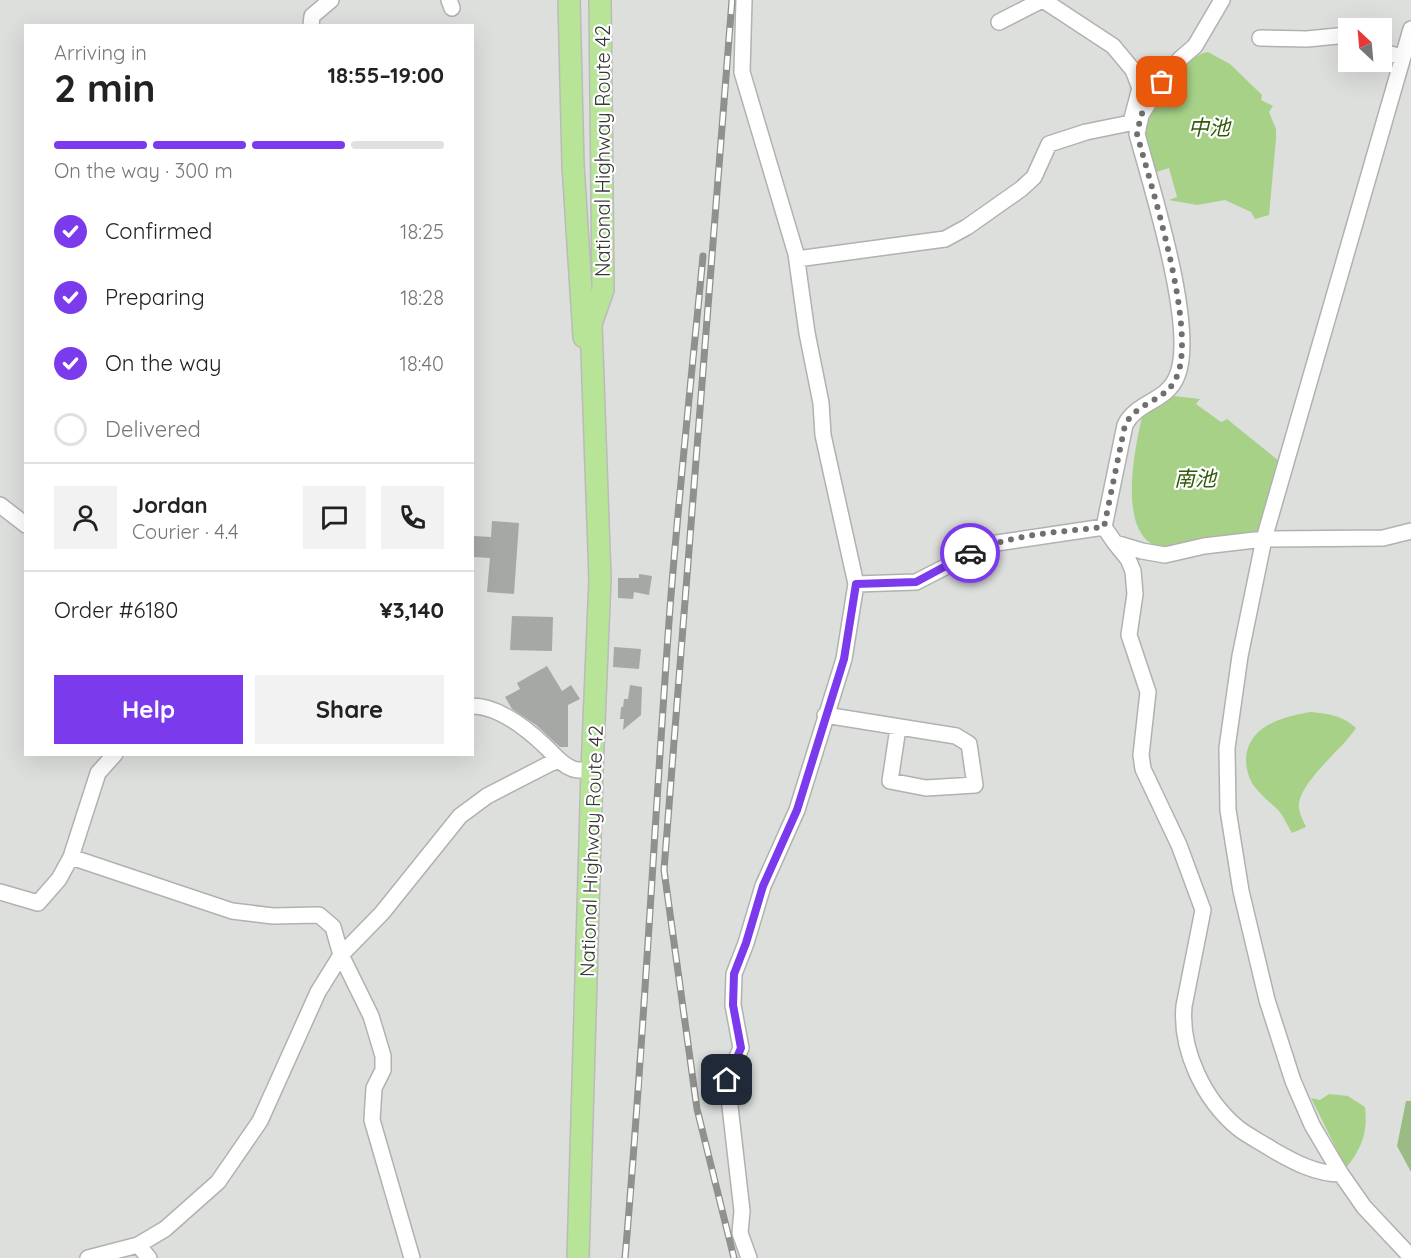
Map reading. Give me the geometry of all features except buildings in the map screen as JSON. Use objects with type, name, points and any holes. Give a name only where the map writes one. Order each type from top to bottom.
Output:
[{"type":"highway","name":"National Highway Route 42","points":[[568,0],[572,155],[580,294],[597,445]]},
{"type":"highway","points":[[583,0],[591,324]]},
{"type":"highway","name":"National Highway Route 42","points":[[578,1258],[592,770],[600,579],[591,324],[603,290],[600,0]]},
{"type":"street","points":[[311,24],[312,16],[331,0]]},
{"type":"street","points":[[744,0],[741,31],[742,72],[797,259],[807,333],[821,403],[823,435],[856,584],[844,659],[797,810],[763,886],[734,974],[733,1005],[741,1048],[727,1080],[742,1211],[740,1233],[749,1258]]},
{"type":"street","points":[[999,22],[1042,0],[1113,46],[1133,70],[1140,87],[1137,134],[1178,297],[1183,344],[1177,376],[1164,395],[1130,414],[1125,425],[1104,527],[1128,559],[1133,572],[1135,594],[1129,634],[1148,692],[1141,754],[1143,769],[1179,845],[1203,910],[1182,1022],[1189,1052],[1215,1106],[1239,1128],[1292,1162],[1326,1174],[1341,1174]]},
{"type":"street","points":[[797,259],[945,239],[967,227],[1021,189],[1034,177],[1049,144],[1086,132],[1136,122],[1162,82],[1195,46],[1222,0]]},
{"type":"street","points":[[1411,29],[1264,539],[1240,656],[1229,736],[1228,810],[1240,891],[1267,1000],[1293,1081],[1312,1125],[1341,1174],[1364,1207],[1411,1257]]},
{"type":"street","points":[[1260,38],[1307,39],[1338,36]]},
{"type":"street","points":[[1392,54],[1403,57]]},
{"type":"street","points":[[0,505],[24,523]]},
{"type":"street","points":[[856,584],[916,582],[990,544],[1104,527]]},
{"type":"street","points":[[1114,543],[1165,555],[1204,546],[1264,539],[1383,538],[1411,531]]},
{"type":"street","points":[[474,706],[482,706],[513,721],[545,746],[558,761],[576,770],[592,770]]},
{"type":"street","points":[[825,715],[956,736],[964,740],[971,750],[975,785],[926,788],[890,780],[898,728]]},
{"type":"street","points":[[0,892],[38,903],[59,879],[71,857],[98,774],[113,756]]},
{"type":"street","points":[[88,1258],[138,1245],[165,1229],[218,1182],[236,1159],[260,1120],[318,992],[340,955],[381,913],[460,816],[487,796],[558,761]]},
{"type":"street","points":[[71,857],[231,911],[273,916],[319,915],[333,927],[340,955],[371,1016],[383,1056],[382,1070],[374,1088],[372,1120],[412,1258]]},
{"type":"street","points":[[138,1245],[149,1258]]},
{"type":"shaded area","points":[[1406,1101],[1411,1101],[1411,1172],[1397,1146]]},
{"type":"water","name":"中池","points":[[1208,52],[1230,64],[1262,95],[1261,100],[1273,106],[1269,112],[1276,129],[1276,139],[1269,215],[1255,219],[1251,212],[1225,200],[1197,205],[1169,200],[1177,197],[1169,168],[1153,173],[1145,139],[1145,128],[1153,107],[1179,71],[1199,55]]},
{"type":"water","name":"南池","points":[[1174,396],[1200,399],[1196,404],[1221,422],[1227,419],[1279,461],[1258,533],[1202,539],[1164,548],[1148,541],[1138,528],[1133,509],[1133,465],[1144,409]]},
{"type":"water","points":[[1310,712],[1340,718],[1356,728],[1305,789],[1300,799],[1299,809],[1306,827],[1292,833],[1284,818],[1252,783],[1246,760],[1252,739],[1259,731],[1278,720]]},
{"type":"water","points":[[1329,1094],[1348,1096],[1365,1107],[1366,1124],[1363,1139],[1346,1168],[1311,1098],[1320,1100]]},
{"type":"railway","points":[[732,0],[664,870],[697,1109],[734,1258]]},
{"type":"railway","points":[[625,1258],[670,608],[703,256]]},
{"type":"way so far","points":[[970,553],[990,544],[1015,539],[1104,527],[1125,425],[1130,414],[1164,395],[1177,376],[1183,344],[1178,297],[1137,134],[1141,115],[1162,82]]},
{"type":"route","points":[[727,1080],[741,1048],[733,1005],[734,974],[763,886],[797,810],[844,659],[856,584],[916,582],[970,553]]}]
